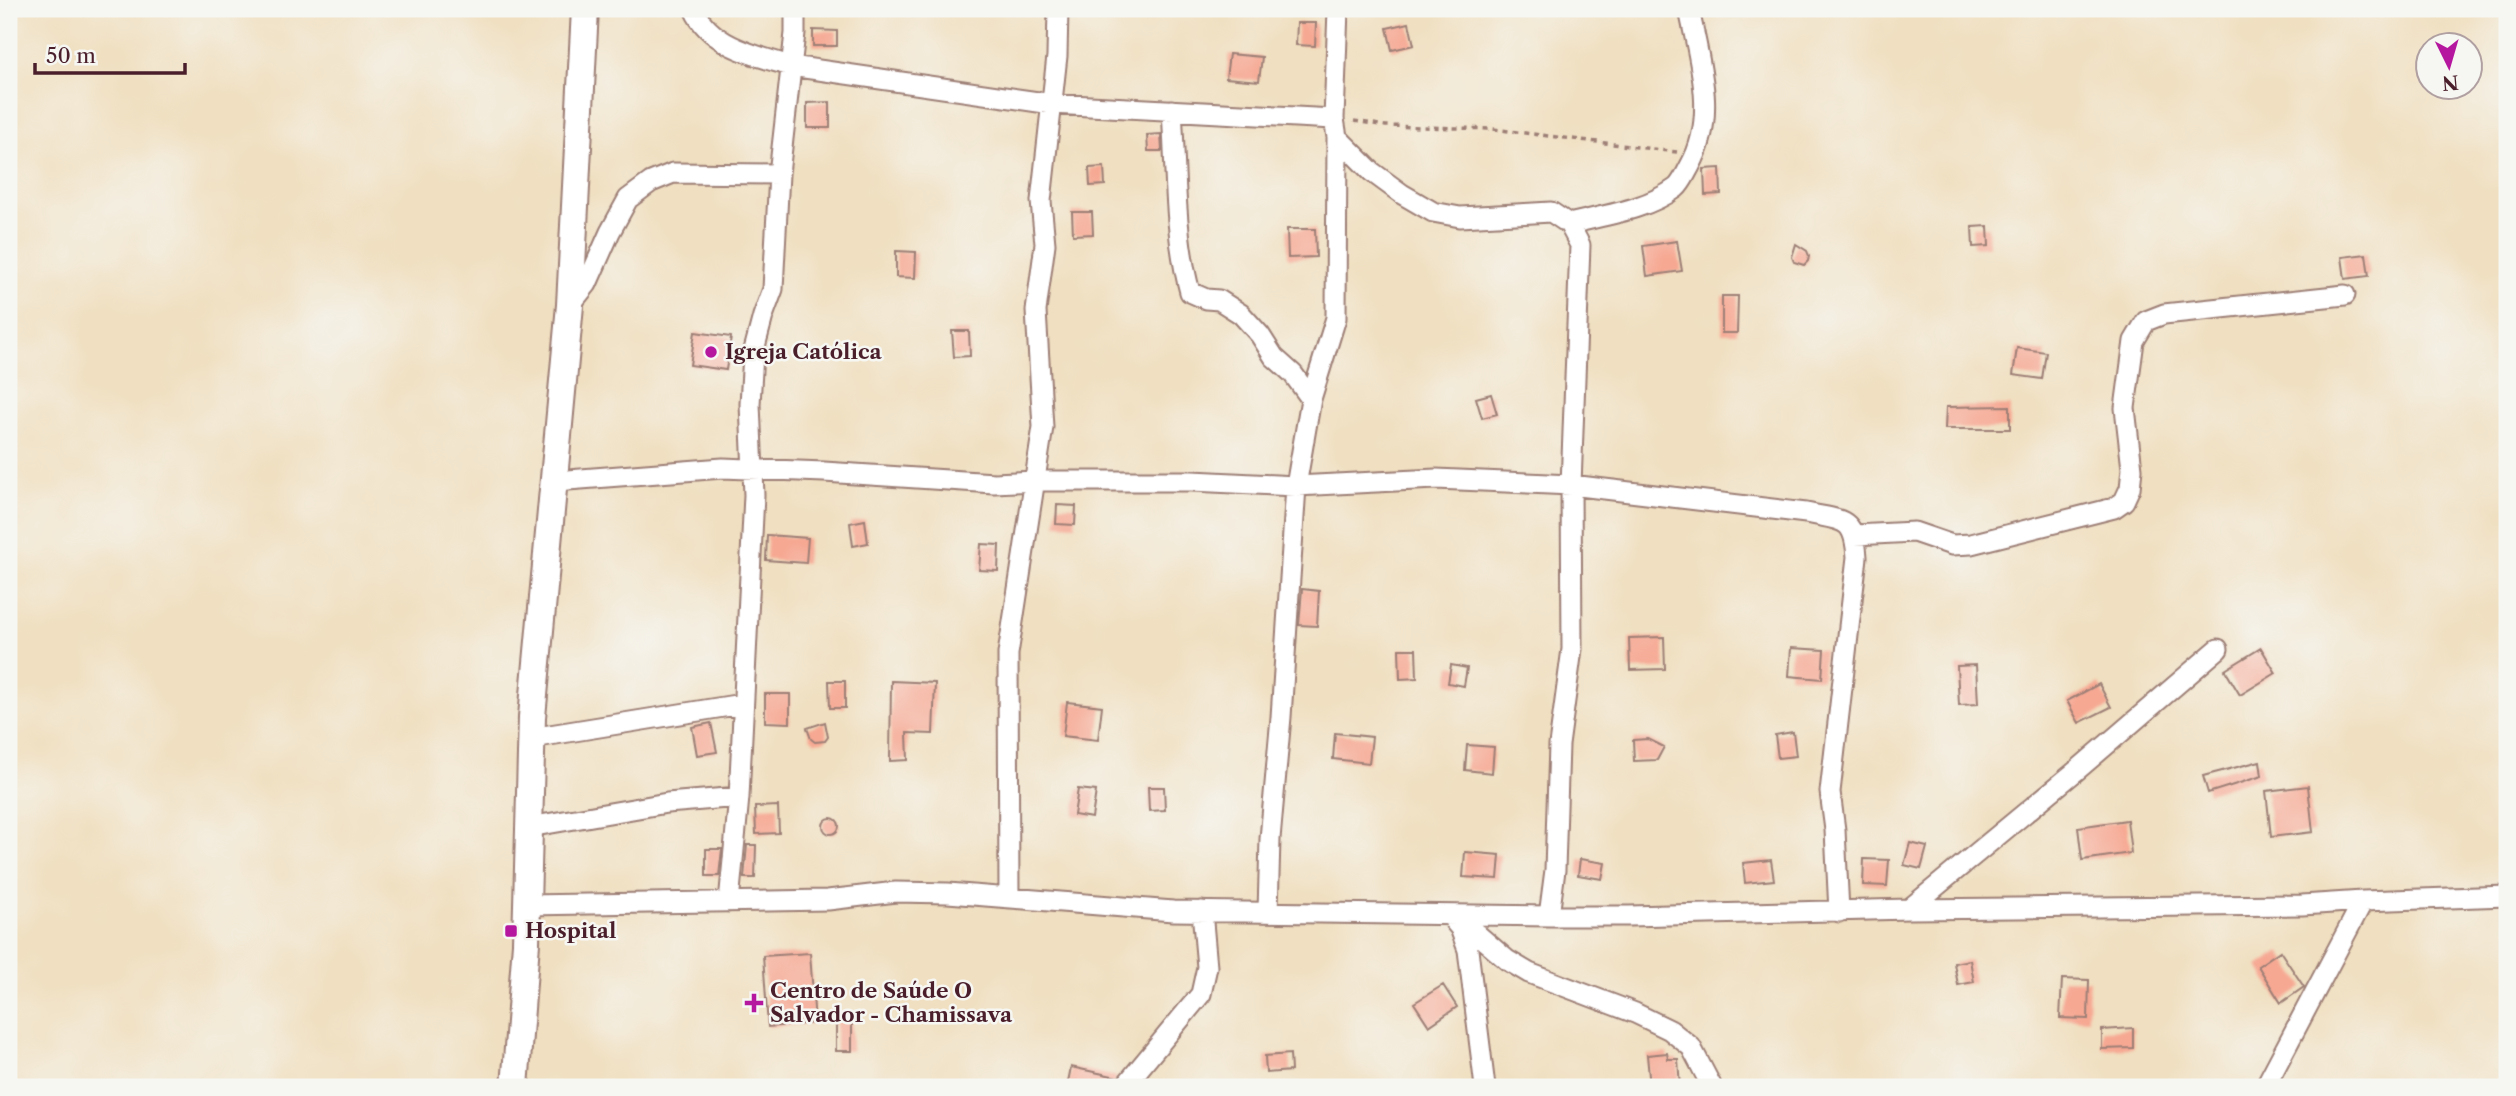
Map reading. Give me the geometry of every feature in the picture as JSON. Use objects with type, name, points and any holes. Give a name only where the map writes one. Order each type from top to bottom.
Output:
[{"type":"street","points":[[515,1087],[527,905],[531,738],[570,305],[585,9]]},
{"type":"street","points":[[694,9],[698,17],[729,44],[757,57],[791,66],[1052,104],[1172,110],[1335,128],[1372,172],[1433,212],[1460,217],[1551,212],[1569,224],[1580,245],[1571,485],[1572,649],[1559,745],[1555,870],[1549,916]]},
{"type":"street","points":[[729,902],[738,797],[754,495],[750,404],[753,354],[773,289],[779,174],[795,9]]},
{"type":"street","points":[[1009,898],[1008,654],[1043,427],[1036,311],[1045,244],[1041,201],[1057,56],[1058,9]]},
{"type":"street","points":[[1268,912],[1270,839],[1296,486],[1311,399],[1336,318],[1335,128],[1338,9]]},
{"type":"street","points":[[1569,224],[1647,203],[1678,187],[1696,154],[1703,133],[1706,97],[1689,9]]},
{"type":"street","points":[[1172,110],[1178,218],[1190,292],[1206,299],[1219,300],[1241,314],[1311,399]]},
{"type":"street","points":[[570,305],[587,284],[628,199],[651,182],[673,173],[779,174]]},
{"type":"street","points":[[1855,535],[1914,532],[1952,545],[1971,544],[2114,508],[2124,501],[2130,488],[2132,469],[2125,408],[2134,341],[2146,321],[2164,314],[2344,295]]},
{"type":"street","points":[[555,481],[723,468],[994,483],[1192,481],[1296,486],[1436,479],[1571,485],[1806,513],[1835,519],[1848,525],[1855,535],[1857,557],[1830,792],[1835,830],[1839,912]]},
{"type":"street","points":[[1909,909],[2218,649]]},
{"type":"street","points":[[531,738],[742,704]]},
{"type":"street","points":[[529,827],[667,803],[738,797]]},
{"type":"street","points":[[527,905],[828,900],[896,892],[1202,911],[1454,921],[1549,916],[1909,909],[2302,905],[2507,897]]},
{"type":"street","points":[[2264,1087],[2362,901]]},
{"type":"street","points":[[1124,1087],[1201,994],[1207,967],[1202,911]]},
{"type":"street","points":[[1454,921],[1468,950],[1485,1087]]},
{"type":"street","points":[[1454,921],[1471,929],[1507,960],[1529,973],[1635,1013],[1670,1030],[1691,1047],[1712,1087]]},
{"type":"path","points":[[1335,128],[1386,126],[1493,130],[1696,154]]},
{"type":"building","points":[[1297,23],[1316,23],[1315,46],[1296,45]]},
{"type":"building","points":[[1409,23],[1414,45],[1392,50],[1387,28]]},
{"type":"building","points":[[813,30],[837,31],[837,46],[813,46]]},
{"type":"building","points":[[1229,54],[1262,57],[1259,81],[1226,78]]},
{"type":"building","points":[[830,102],[830,128],[807,128],[807,103]]},
{"type":"building","points":[[1161,134],[1162,151],[1148,151],[1147,135]]},
{"type":"building","points":[[1104,167],[1105,185],[1090,186],[1089,168]]},
{"type":"building","points":[[1720,168],[1721,194],[1705,195],[1704,169]]},
{"type":"building","points":[[1072,212],[1092,212],[1093,234],[1073,235]]},
{"type":"building","points":[[1988,226],[1989,246],[1973,247],[1972,227]]},
{"type":"building","points":[[1287,229],[1315,229],[1316,257],[1288,258]]},
{"type":"building","points":[[1677,241],[1682,271],[1647,276],[1643,246]]},
{"type":"building","points":[[1796,244],[1807,251],[1809,256],[1804,265],[1794,262],[1792,257]]},
{"type":"building","points":[[896,251],[916,252],[915,278],[896,277]]},
{"type":"building","points":[[2366,254],[2369,276],[2345,279],[2342,257]]},
{"type":"building","points":[[1722,296],[1738,296],[1737,333],[1722,333]]},
{"type":"building","points":[[952,331],[969,331],[970,356],[954,357]]},
{"type":"building","points":[[695,332],[731,337],[726,370],[690,365]]},
{"type":"building","points":[[2017,348],[2046,352],[2042,379],[2013,375]]},
{"type":"building","points":[[1491,394],[1497,414],[1482,418],[1476,398]]},
{"type":"building","points":[[2010,406],[2010,429],[1945,429],[1946,407]]},
{"type":"building","points":[[1057,505],[1076,506],[1075,525],[1056,524]]},
{"type":"building","points":[[865,520],[868,543],[853,546],[850,523]]},
{"type":"building","points":[[767,535],[808,538],[806,563],[766,560]]},
{"type":"building","points":[[981,544],[999,545],[998,571],[979,570]]},
{"type":"building","points":[[1302,589],[1319,591],[1317,626],[1299,625]]},
{"type":"building","points":[[1664,637],[1665,669],[1630,670],[1629,638]]},
{"type":"building","points":[[1791,648],[1824,650],[1822,679],[1789,676]]},
{"type":"building","points":[[2261,648],[2276,673],[2240,695],[2225,670]]},
{"type":"building","points":[[1399,649],[1416,649],[1417,678],[1400,679]]},
{"type":"building","points":[[1451,665],[1467,668],[1464,686],[1448,683]]},
{"type":"building","points":[[1976,665],[1978,704],[1959,705],[1957,666]]},
{"type":"building","points":[[829,681],[845,681],[845,708],[830,708]]},
{"type":"building","points":[[891,681],[935,683],[933,734],[907,733],[908,760],[890,761]]},
{"type":"building","points":[[2099,684],[2111,707],[2079,723],[2067,701]]},
{"type":"building","points":[[765,694],[790,694],[790,723],[765,722]]},
{"type":"building","points":[[1067,702],[1102,706],[1098,740],[1063,736]]},
{"type":"building","points":[[825,722],[828,737],[825,741],[815,742],[807,728]]},
{"type":"building","points":[[711,723],[717,752],[697,755],[692,727]]},
{"type":"building","points":[[1793,732],[1796,756],[1778,758],[1775,735]]},
{"type":"building","points":[[1335,733],[1372,737],[1369,763],[1333,759]]},
{"type":"building","points":[[1648,739],[1664,747],[1657,760],[1634,761],[1633,740]]},
{"type":"building","points":[[1467,745],[1494,747],[1492,773],[1465,770]]},
{"type":"building","points":[[2260,761],[2262,776],[2208,793],[2203,776]]},
{"type":"building","points":[[2308,786],[2313,832],[2271,837],[2266,791]]},
{"type":"building","points":[[1148,787],[1164,787],[1165,810],[1149,811]]},
{"type":"building","points":[[1078,789],[1096,791],[1092,818],[1074,815]]},
{"type":"building","points":[[778,806],[779,833],[756,834],[755,807]]},
{"type":"building","points":[[828,818],[834,818],[839,826],[837,832],[828,834],[823,829],[823,823]]},
{"type":"building","points":[[2127,820],[2131,853],[2082,860],[2078,827]]},
{"type":"building","points":[[1910,843],[1927,847],[1921,869],[1904,865]]},
{"type":"building","points":[[747,845],[756,845],[755,878],[744,878]]},
{"type":"building","points":[[706,849],[722,849],[719,876],[706,876]]},
{"type":"building","points":[[1465,852],[1500,855],[1498,879],[1463,877]]},
{"type":"building","points":[[1580,859],[1605,863],[1602,879],[1578,875]]},
{"type":"building","points":[[1864,859],[1889,860],[1887,886],[1863,885]]},
{"type":"building","points":[[1771,860],[1774,880],[1745,883],[1743,863]]},
{"type":"building","points":[[2280,951],[2304,987],[2281,1003],[2258,966]]},
{"type":"building","points":[[810,953],[815,1023],[768,1027],[763,956]]},
{"type":"building","points":[[1970,960],[1974,982],[1958,985],[1954,963]]},
{"type":"building","points":[[2062,979],[2089,980],[2088,1019],[2060,1018]]},
{"type":"building","points":[[1443,985],[1457,1007],[1429,1026],[1414,1003]]},
{"type":"building","points":[[836,1021],[852,1021],[852,1051],[836,1051]]},
{"type":"building","points":[[2133,1028],[2133,1048],[2102,1049],[2102,1030]]},
{"type":"building","points":[[1667,1053],[1668,1059],[1678,1059],[1680,1087],[1650,1087],[1647,1055]]},
{"type":"building","points":[[1290,1054],[1291,1071],[1266,1073],[1265,1056]]},
{"type":"building","points":[[1071,1067],[1117,1077],[1112,1087],[1067,1087]]},
{"type":"place","name":"Igreja Católica","points":[[711,352]]},
{"type":"place","name":"Hospital","points":[[511,931]]},
{"type":"place","name":"Centro de Saúde O Salvador - Chamissava","points":[[754,1003]]}]
